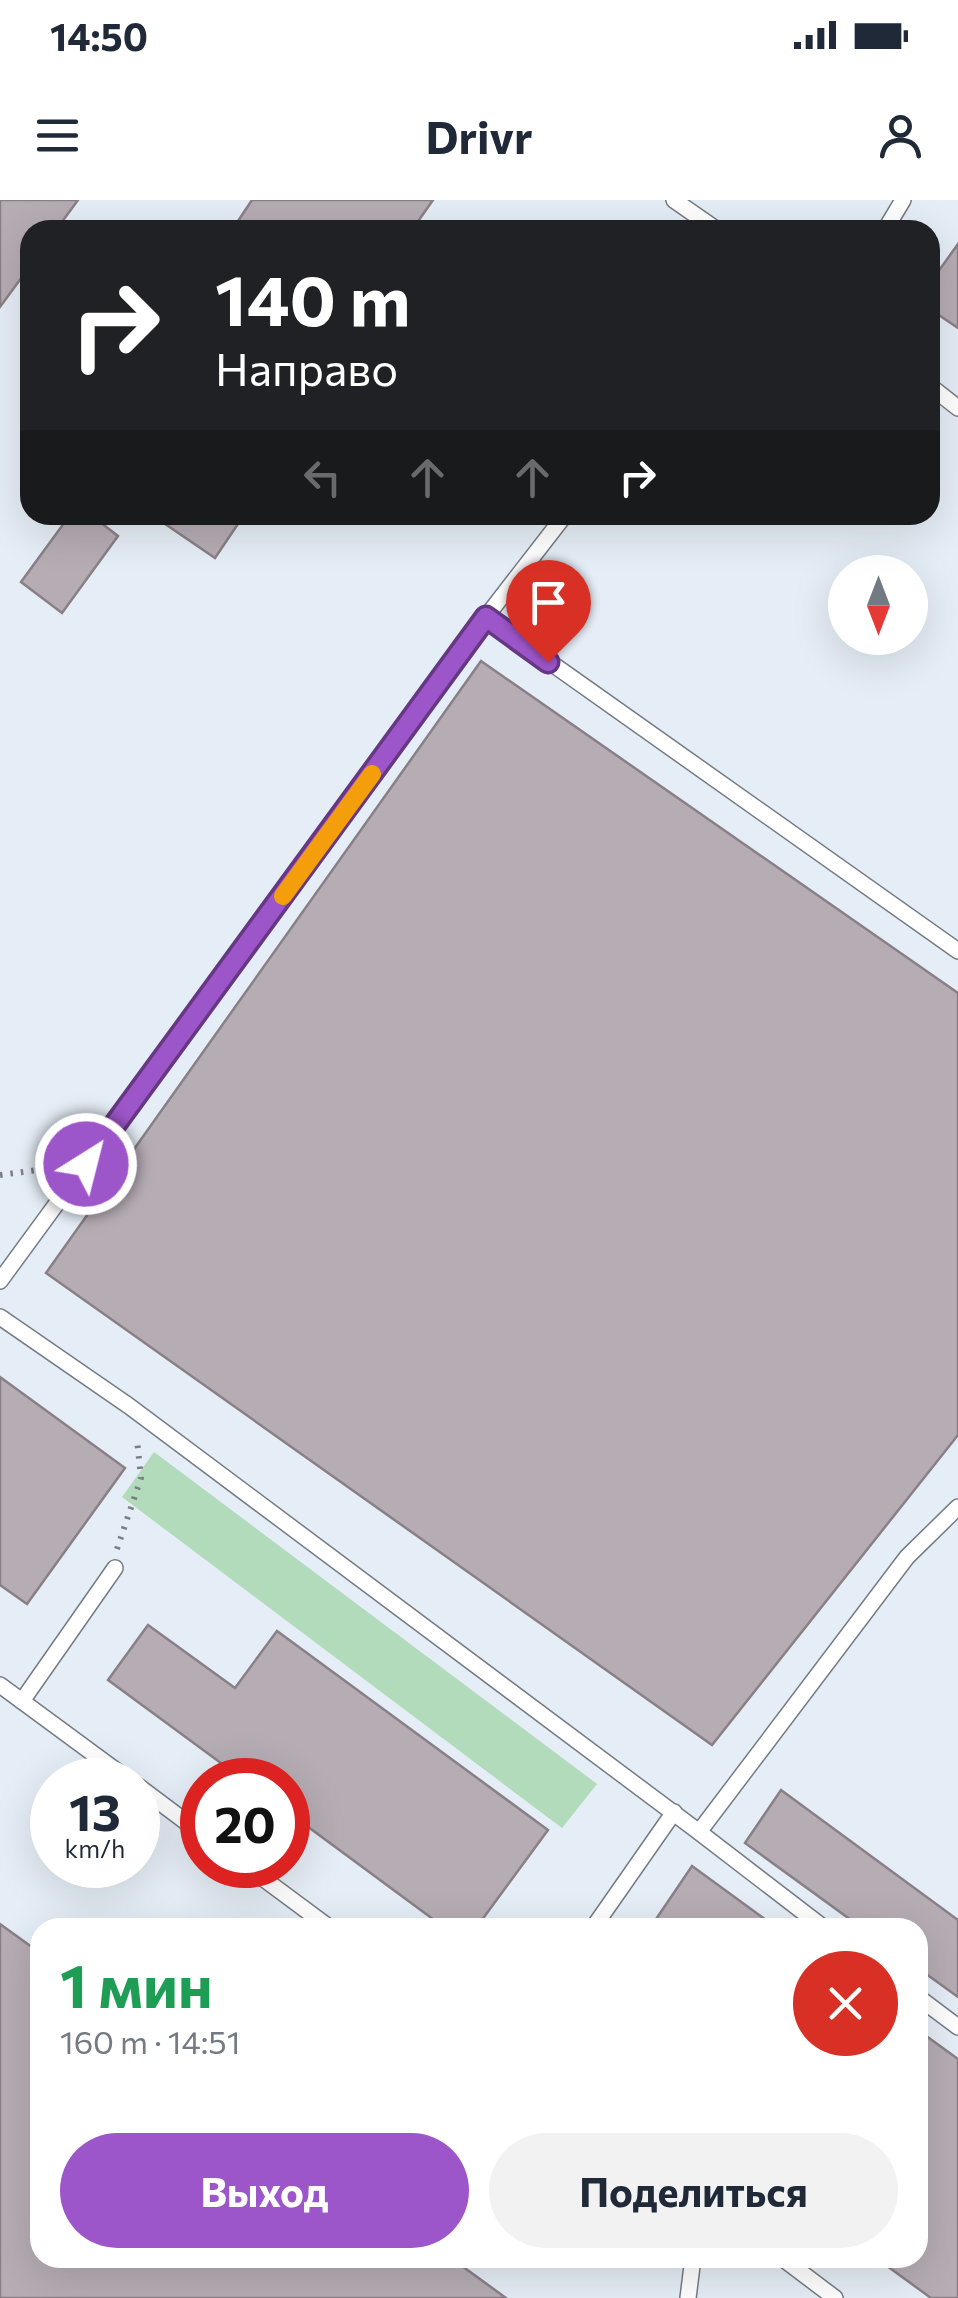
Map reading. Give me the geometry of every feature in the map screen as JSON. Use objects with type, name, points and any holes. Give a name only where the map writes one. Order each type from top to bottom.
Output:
[{"type":"lane","points":[[674,200],[703,220]]},
{"type":"lane","points":[[0,1282],[557,525]]},
{"type":"lane","points":[[486,617],[958,951]]},
{"type":"lane","points":[[0,1317],[129,1406],[811,1918]]},
{"type":"lane","points":[[700,1832],[907,1556],[958,1507]]},
{"type":"lane","points":[[22,1701],[115,1568]]},
{"type":"lane","points":[[0,1686],[99,1758]]},
{"type":"lane","points":[[600,1918],[674,1812]]},
{"type":"lane","points":[[276,1888],[317,1918]]},
{"type":"lane","points":[[928,2004],[958,2027]]},
{"type":"lane","points":[[688,2298],[692,2268]]},
{"type":"lane","points":[[795,2268],[835,2298]]},
{"type":"path","points":[[0,1175],[86,1164]]},
{"type":"path","points":[[115,1568],[112,1564],[140,1478],[129,1406]]},
{"type":"green space","points":[[154,1452],[597,1784],[562,1828],[122,1497]]},
{"type":"building","points":[[0,200],[78,200],[63,220],[20,220],[20,280],[0,307]]},
{"type":"building","points":[[252,200],[433,200],[419,220],[239,220]]},
{"type":"building","points":[[958,244],[958,328],[940,316],[940,269]]},
{"type":"building","points":[[63,525],[104,525],[118,536],[62,613],[21,582]]},
{"type":"building","points":[[167,525],[237,525],[215,558]]},
{"type":"building","points":[[481,661],[958,993],[958,1435],[712,1745],[46,1273]]},
{"type":"building","points":[[0,1377],[125,1468],[27,1604],[0,1585]]},
{"type":"building","points":[[148,1625],[235,1688],[277,1631],[548,1830],[483,1918],[431,1918],[310,1828],[310,1758],[214,1758],[108,1680]]},
{"type":"building","points":[[781,1790],[958,1920],[958,1997],[928,1975],[928,1918],[848,1918],[745,1843]]},
{"type":"building","points":[[692,1866],[763,1918],[657,1918]]},
{"type":"building","points":[[0,1924],[30,1946],[30,2268],[465,2268],[506,2298],[0,2298]]},
{"type":"building","points":[[928,2037],[958,2059],[958,2298],[931,2298],[890,2268],[928,2268]]},
{"type":"slow traffic","points":[[283,896],[372,774]]},
{"type":"route","points":[[86,1164],[486,617],[548,662]]}]
